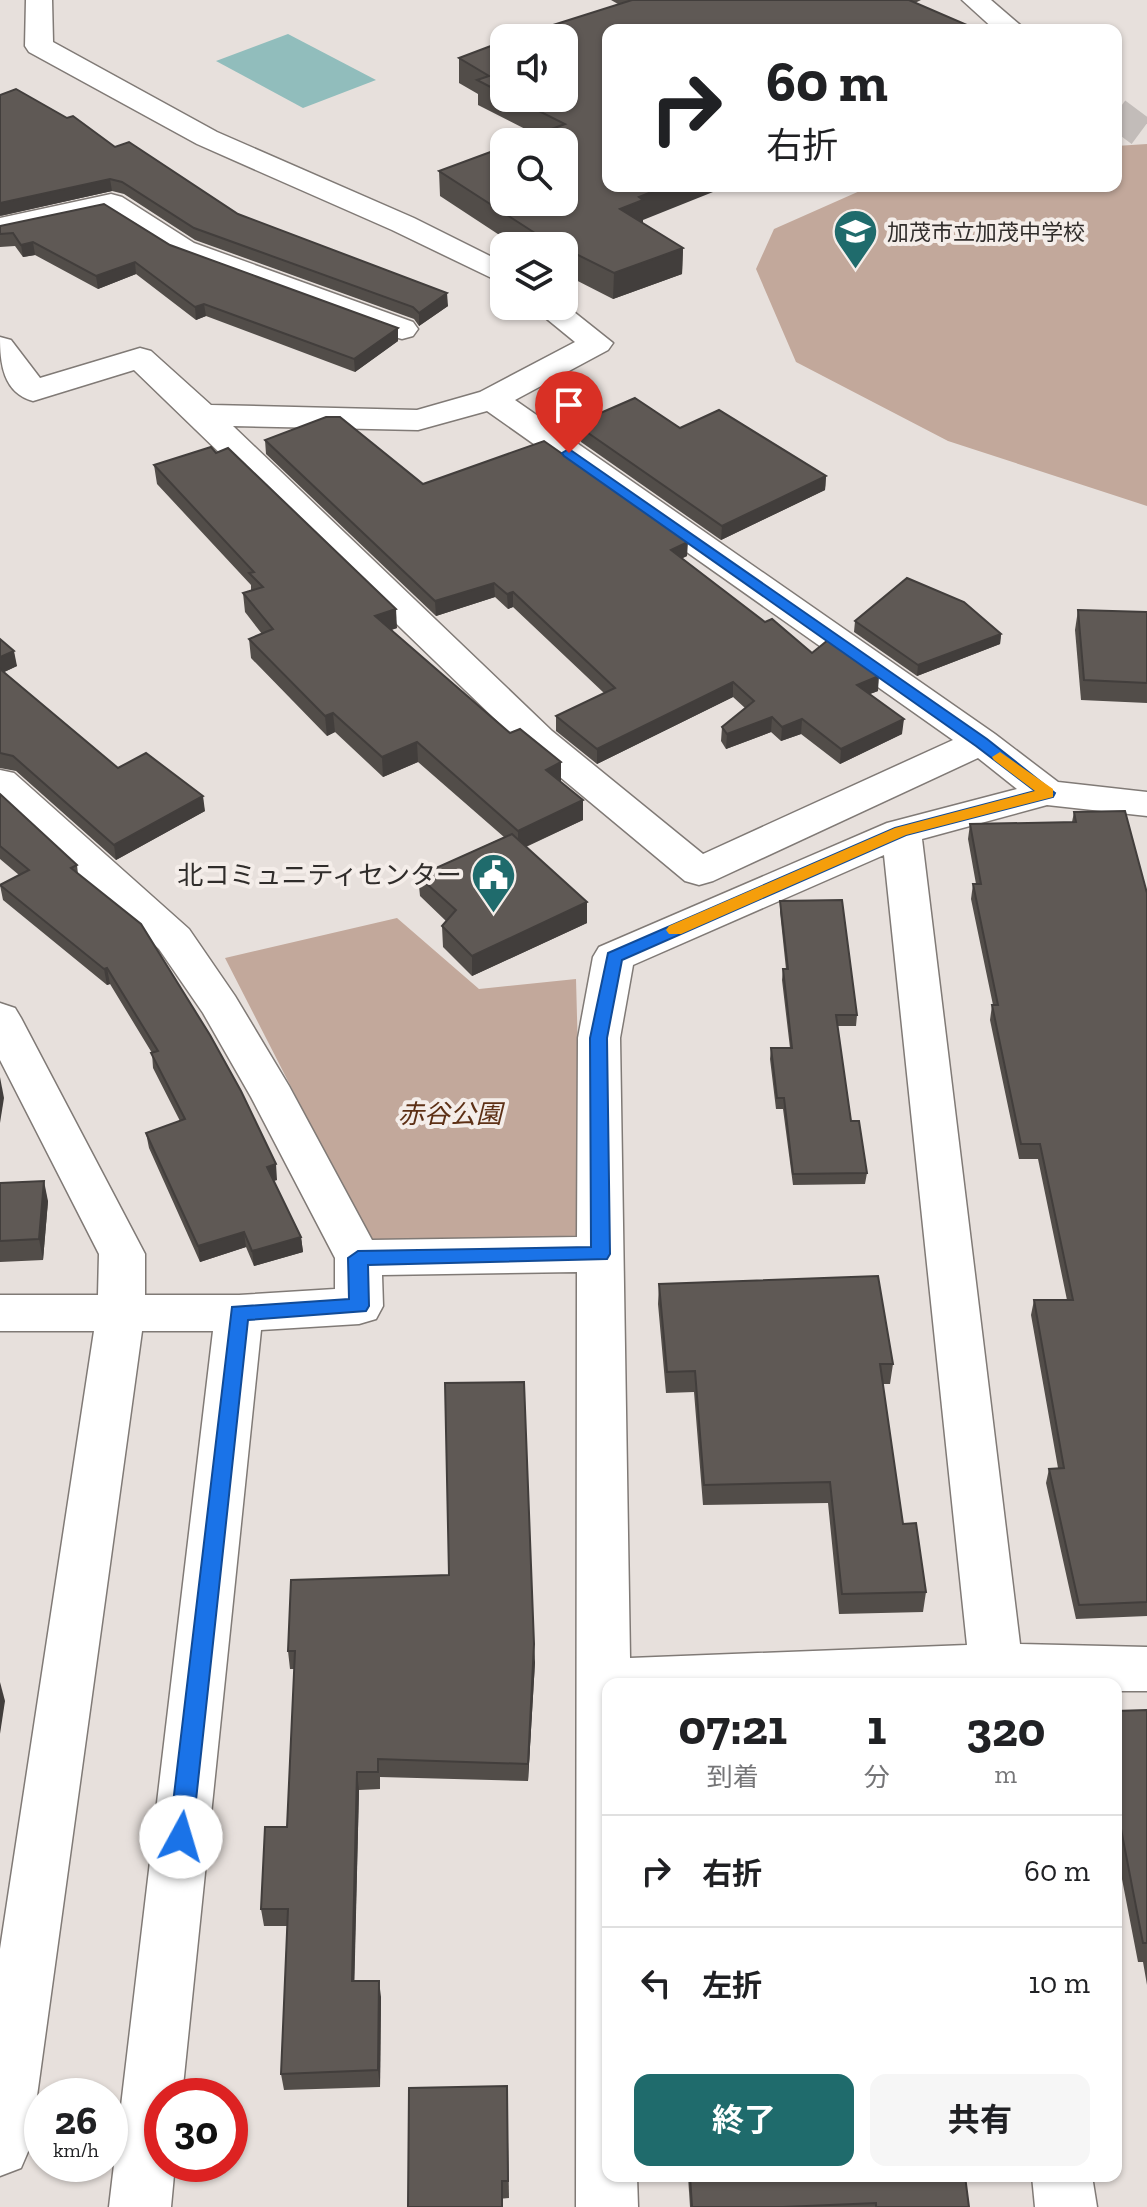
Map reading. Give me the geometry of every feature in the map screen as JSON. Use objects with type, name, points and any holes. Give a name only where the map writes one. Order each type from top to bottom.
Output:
[{"type":"street","points":[[39,0],[39,46],[207,138],[403,224],[490,268]]},
{"type":"street","points":[[975,0],[1005,24]]},
{"type":"street","points":[[0,227],[111,203],[183,249],[402,329]]},
{"type":"street","points":[[202,415],[354,421],[418,420],[492,399],[597,343],[566,320]]},
{"type":"street","points":[[0,347],[33,391],[140,358],[538,739],[699,872],[981,742]]},
{"type":"street","points":[[492,399],[981,742],[1047,793]]},
{"type":"street","points":[[603,1678],[599,1038],[614,957],[901,832],[1047,793],[1147,804]]},
{"type":"street","points":[[0,1313],[239,1313],[359,1306],[358,1258],[273,1097],[220,1006],[174,939],[10,804]]},
{"type":"street","points":[[901,832],[997,1675]]},
{"type":"street","points":[[0,1018],[11,1060],[122,1254],[121,1311],[0,2147]]},
{"type":"street","points":[[358,1258],[600,1254]]},
{"type":"street","points":[[140,2207],[239,1313]]},
{"type":"street","points":[[828,1678],[1147,1669]]},
{"type":"street","points":[[607,2182],[607,2207]]},
{"type":"street","points":[[1063,2182],[1066,2207]]},
{"type":"green space","points":[[1147,144],[1147,506],[948,441],[796,362],[756,269],[774,229],[857,192],[1122,192],[1122,146]]},
{"type":"green space","name":"赤谷公園","points":[[397,918],[479,989],[576,979],[583,1240],[372,1245],[225,958]]},
{"type":"water","points":[[288,34],[376,80],[303,108],[216,61]]},
{"type":"building","points":[[632,0],[909,0],[965,24],[602,24],[602,192],[651,192],[639,197],[643,200],[620,209],[683,248],[614,273],[578,255],[578,232],[533,232],[509,216],[578,216],[578,128],[554,128],[565,124],[541,112],[578,112],[578,24],[556,24]]},
{"type":"building","points":[[490,46],[490,87],[477,80],[489,76],[459,58]]},
{"type":"building","points":[[16,89],[67,118],[73,116],[115,147],[129,142],[238,214],[447,293],[419,313],[413,307],[194,228],[122,182],[110,179],[0,203],[0,95]]},
{"type":"building","points":[[490,152],[490,204],[439,171]]},
{"type":"building","points":[[104,204],[170,245],[398,328],[354,359],[204,304],[195,307],[135,262],[96,276],[33,242],[21,245],[13,233],[0,234],[0,226]]},
{"type":"building","points":[[635,398],[680,428],[719,410],[826,476],[722,526],[581,428],[588,425],[582,421]]},
{"type":"building","points":[[326,417],[340,417],[423,484],[544,441],[688,542],[671,550],[765,622],[772,619],[812,653],[828,640],[879,676],[857,685],[904,719],[841,749],[802,719],[782,727],[772,717],[727,734],[722,727],[754,701],[733,682],[597,749],[556,716],[615,688],[513,592],[507,594],[494,583],[435,601],[265,440]]},
{"type":"building","points":[[211,447],[216,453],[228,448],[396,609],[375,616],[510,733],[520,729],[561,762],[546,770],[583,800],[518,831],[417,742],[382,757],[333,713],[325,716],[249,639],[273,629],[243,593],[263,587],[249,573],[254,572],[154,465]]},
{"type":"building","points":[[907,578],[964,602],[1001,634],[918,665],[855,621]]},
{"type":"building","points":[[1078,610],[1147,612],[1147,683],[1084,680]]},
{"type":"building","points":[[0,639],[14,651],[0,657]]},
{"type":"building","points":[[0,669],[118,768],[146,753],[203,796],[114,845],[13,756],[0,753]]},
{"type":"building","points":[[0,794],[77,865],[71,868],[141,924],[241,1091],[276,1164],[267,1167],[301,1237],[252,1251],[244,1232],[198,1246],[146,1133],[185,1119],[151,1053],[158,1051],[107,968],[104,969],[0,885],[29,870],[0,846]]},
{"type":"building","points":[[1125,811],[1147,893],[1147,1602],[1079,1605],[1049,1469],[1064,1468],[1034,1300],[1073,1300],[1040,1144],[1021,1144],[992,1005],[998,1005],[973,884],[981,884],[970,824],[1076,822],[1074,812]]},
{"type":"building","name":"北コミュニティセンター","points":[[512,834],[587,902],[472,956],[442,926],[456,910],[418,876]]},
{"type":"building","points":[[842,900],[857,1015],[836,1015],[851,1121],[859,1121],[867,1173],[793,1174],[784,1098],[777,1098],[771,1048],[792,1048],[783,969],[788,969],[780,901]]},
{"type":"building","points":[[44,1181],[39,1239],[0,1241],[0,1183]]},
{"type":"building","points":[[878,1276],[893,1364],[880,1364],[903,1524],[916,1523],[926,1592],[842,1594],[830,1482],[704,1485],[695,1371],[667,1372],[659,1284]]},
{"type":"building","points":[[524,1382],[534,1644],[528,1764],[378,1759],[378,1772],[357,1772],[352,1981],[379,1981],[378,2070],[281,2074],[288,1909],[261,1909],[265,1827],[287,1827],[295,1651],[288,1651],[291,1580],[449,1575],[445,1383]]},
{"type":"building","points":[[1147,1710],[1147,1943],[1143,1943],[1122,1834],[1122,1711]]},
{"type":"building","points":[[507,2086],[508,2181],[502,2181],[502,2207],[408,2207],[409,2088]]},
{"type":"building","points":[[690,2182],[966,2182],[969,2207],[876,2207],[876,2203],[692,2207]]},
{"type":"tunnel","points":[[1122,117],[1147,136]]},
{"type":"slow traffic","points":[[675,930],[901,832],[1047,793],[1000,757]]},
{"type":"place","name":"加茂市立加茂中学校","points":[[856,271]]},
{"type":"place","name":"北コミュニティセンター","points":[[493,914]]},
{"type":"route","points":[[181,1837],[239,1313],[359,1306],[358,1258],[600,1254],[599,1038],[614,957],[901,832],[1047,793],[981,742],[569,453]]}]
